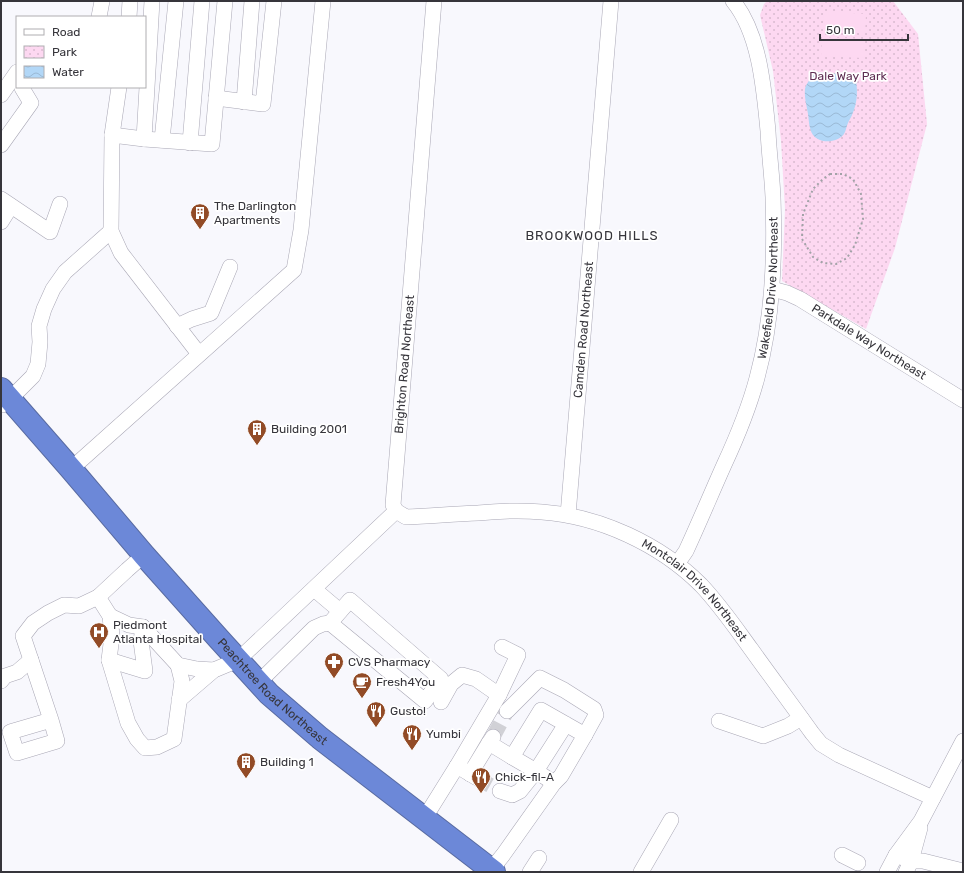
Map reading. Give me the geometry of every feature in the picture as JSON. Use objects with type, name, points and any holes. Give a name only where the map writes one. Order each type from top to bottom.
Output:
[{"type":"highway","name":"Peachtree Road Northeast","points":[[4,398],[71,468],[144,555],[269,694],[320,738],[491,871]]},
{"type":"street","points":[[99,16],[102,1]]},
{"type":"street","points":[[129,16],[130,1]]},
{"type":"street","points":[[144,139],[152,1]]},
{"type":"street","points":[[162,140],[176,1]]},
{"type":"street","points":[[190,142],[202,1]]},
{"type":"street","points":[[112,135],[212,144],[225,1]]},
{"type":"street","points":[[244,102],[252,1]]},
{"type":"street","points":[[216,98],[263,104],[274,1]]},
{"type":"street","points":[[71,468],[294,270],[301,230],[322,1]]},
{"type":"street","name":"Brighton Road Northeast","points":[[396,511],[393,505],[434,1]]},
{"type":"street","name":"Camden Road Northeast","points":[[568,515],[611,1]]},
{"type":"street","name":"Wakefield Drive Northeast","points":[[677,564],[686,551],[749,406],[764,350],[772,289],[774,251],[773,196],[765,99],[754,41],[738,2]]},
{"type":"street","points":[[8,87],[16,74]]},
{"type":"street","points":[[1,145],[31,103],[22,88]]},
{"type":"street","points":[[119,88],[112,135],[111,232],[120,253],[199,354]]},
{"type":"street","points":[[1,222],[6,203],[50,232],[60,204]]},
{"type":"street","points":[[4,398],[33,376],[38,364],[40,342],[39,326],[44,309],[53,289],[65,272],[111,232]]},
{"type":"street","points":[[177,326],[192,319],[211,314],[230,267]]},
{"type":"street","name":"Parkdale Way Northeast","points":[[772,289],[787,293],[800,299],[963,400]]},
{"type":"street","name":"Montclair Drive Northeast","points":[[396,511],[406,517],[517,510],[568,515],[599,523],[627,534],[652,547],[677,564],[700,584],[721,607],[821,744],[839,756],[933,798]]},
{"type":"street","points":[[179,700],[214,670],[238,660],[396,511]]},
{"type":"street","points":[[51,720],[23,636],[33,622],[48,613],[64,605],[79,606],[98,597],[144,555]]},
{"type":"street","points":[[314,589],[340,611]]},
{"type":"street","points":[[98,597],[110,616],[112,636],[109,660],[128,723],[137,739],[145,748],[157,747],[174,739],[182,681],[178,665]]},
{"type":"street","points":[[258,683],[314,628],[330,623],[350,600],[441,679],[425,701],[330,623]]},
{"type":"street","points":[[110,616],[136,626],[178,665],[197,669],[214,670]]},
{"type":"street","points":[[112,636],[136,626]]},
{"type":"street","points":[[109,660],[148,675],[141,641],[136,626]]},
{"type":"street","points":[[468,773],[499,694],[518,655],[502,647]]},
{"type":"street","points":[[1,681],[5,676],[33,666]]},
{"type":"street","points":[[1,685],[12,682],[33,666]]},
{"type":"street","points":[[441,702],[451,684],[462,676],[476,679],[499,694]]},
{"type":"street","points":[[491,871],[554,783],[561,776],[596,715],[594,709],[564,690],[540,678],[507,711]]},
{"type":"street","points":[[512,757],[541,710],[585,735]]},
{"type":"street","points":[[719,721],[763,736],[788,726],[801,718]]},
{"type":"street","points":[[500,791],[512,795],[520,791],[536,771],[566,724]]},
{"type":"street","points":[[424,819],[468,773],[491,740],[512,757],[554,783]]},
{"type":"street","points":[[887,872],[896,855],[921,821],[963,741]]},
{"type":"street","points":[[641,872],[671,820]]},
{"type":"street","points":[[908,866],[921,821]]},
{"type":"street","points":[[842,855],[858,863]]},
{"type":"street","points":[[896,855],[908,866]]},
{"type":"street","points":[[530,872],[539,858]]},
{"type":"street","points":[[908,866],[923,861],[963,872]]},
{"type":"path","points":[[830,174],[843,174],[853,179],[861,194],[863,219],[855,244],[847,258],[836,264],[823,263],[812,257],[802,239],[803,214],[813,189],[830,174]]},
{"type":"green space","name":"Dale Way Park","points":[[767,1],[893,1],[918,34],[927,124],[895,248],[866,329],[782,281],[785,209],[781,141],[773,71],[760,15],[764,4]]},
{"type":"green space","points":[[824,11],[866,14],[865,33],[823,31]]},
{"type":"green space","points":[[822,37],[864,39],[863,58],[821,56]]},
{"type":"water","points":[[811,72],[855,75],[857,90],[852,116],[847,124],[845,133],[833,141],[824,141],[816,138],[813,135],[809,125],[805,92]]},
{"type":"tunnel","points":[[493,737],[507,711]]},
{"type":"tunnel","points":[[477,778],[500,791]]},
{"type":"place","name":"The Darlington Apartments","points":[[200,230]]},
{"type":"place","name":"Building 2001","points":[[257,446]]},
{"type":"place","name":"Piedmont Atlanta Hospital","points":[[99,649]]},
{"type":"place","name":"CVS Pharmacy","points":[[334,679]]},
{"type":"place","name":"Fresh4You","points":[[362,699]]},
{"type":"place","name":"Gusto!","points":[[376,728]]},
{"type":"place","name":"Yumbi","points":[[412,751]]},
{"type":"place","name":"Building 1","points":[[246,779]]},
{"type":"place","name":"Chick-fil-A","points":[[481,794]]},
{"type":"district","name":"BROOKWOOD HILLS","points":[[592,235]]}]
